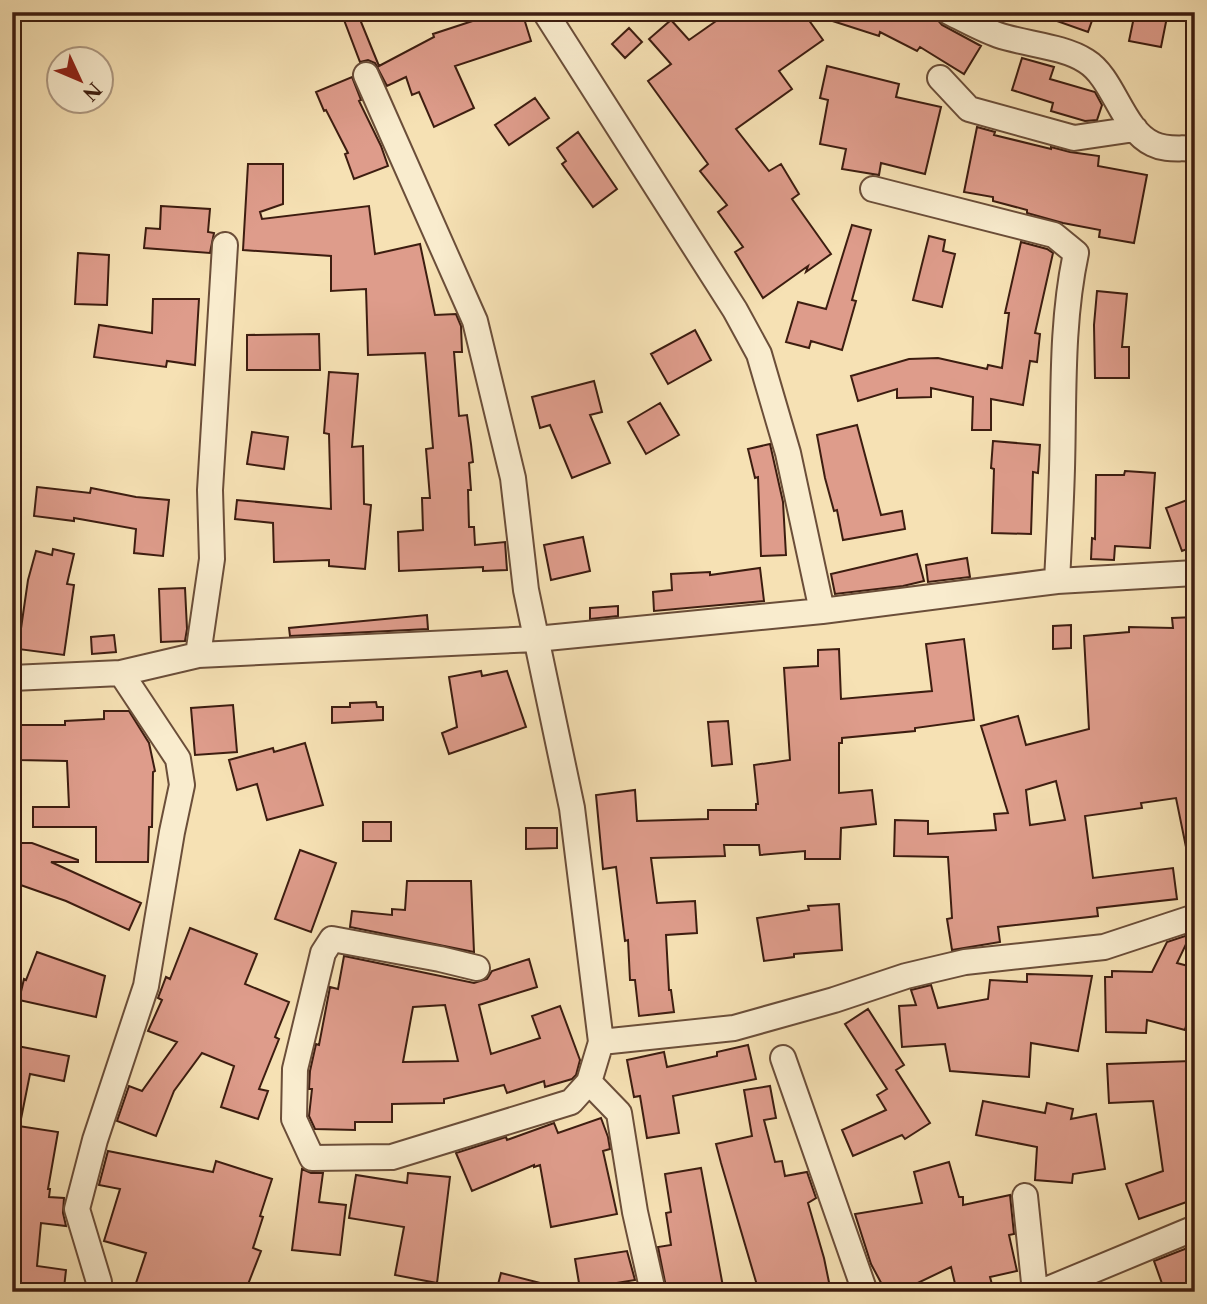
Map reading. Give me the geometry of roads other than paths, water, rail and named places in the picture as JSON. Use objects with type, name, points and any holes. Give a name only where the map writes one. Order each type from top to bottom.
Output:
[{"type":"street","points":[[949,12],[998,35],[1071,54],[1087,61],[1135,129],[1150,143],[1167,149],[1195,149]]},
{"type":"street","points":[[552,15],[735,310],[759,354],[788,453],[822,611]]},
{"type":"street","points":[[366,75],[475,321],[513,478],[526,590],[572,808],[601,1042],[589,1082],[571,1102],[393,1157],[312,1158],[294,1119],[295,1069],[323,953],[332,939],[477,968]]},
{"type":"street","points":[[940,78],[969,109],[1074,138],[1135,129]]},
{"type":"street","points":[[873,189],[1054,234],[1076,253],[1063,359],[1057,581]]},
{"type":"street","points":[[198,655],[212,559],[210,490],[225,245]]},
{"type":"street","points":[[12,678],[121,673],[198,655],[536,639],[822,611],[1057,581],[1195,573]]},
{"type":"street","points":[[97,1292],[99,1282],[77,1209],[95,1140],[146,986],[172,832],[183,785],[178,759],[121,673]]},
{"type":"street","points":[[601,1042],[734,1028],[834,1000],[906,976],[965,962],[1104,947],[1195,917]]},
{"type":"street","points":[[783,1058],[865,1292]]},
{"type":"street","points":[[589,1082],[619,1113],[635,1212],[653,1292]]},
{"type":"street","points":[[1025,1196],[1035,1292]]},
{"type":"street","points":[[1041,1292],[1195,1228]]}]
